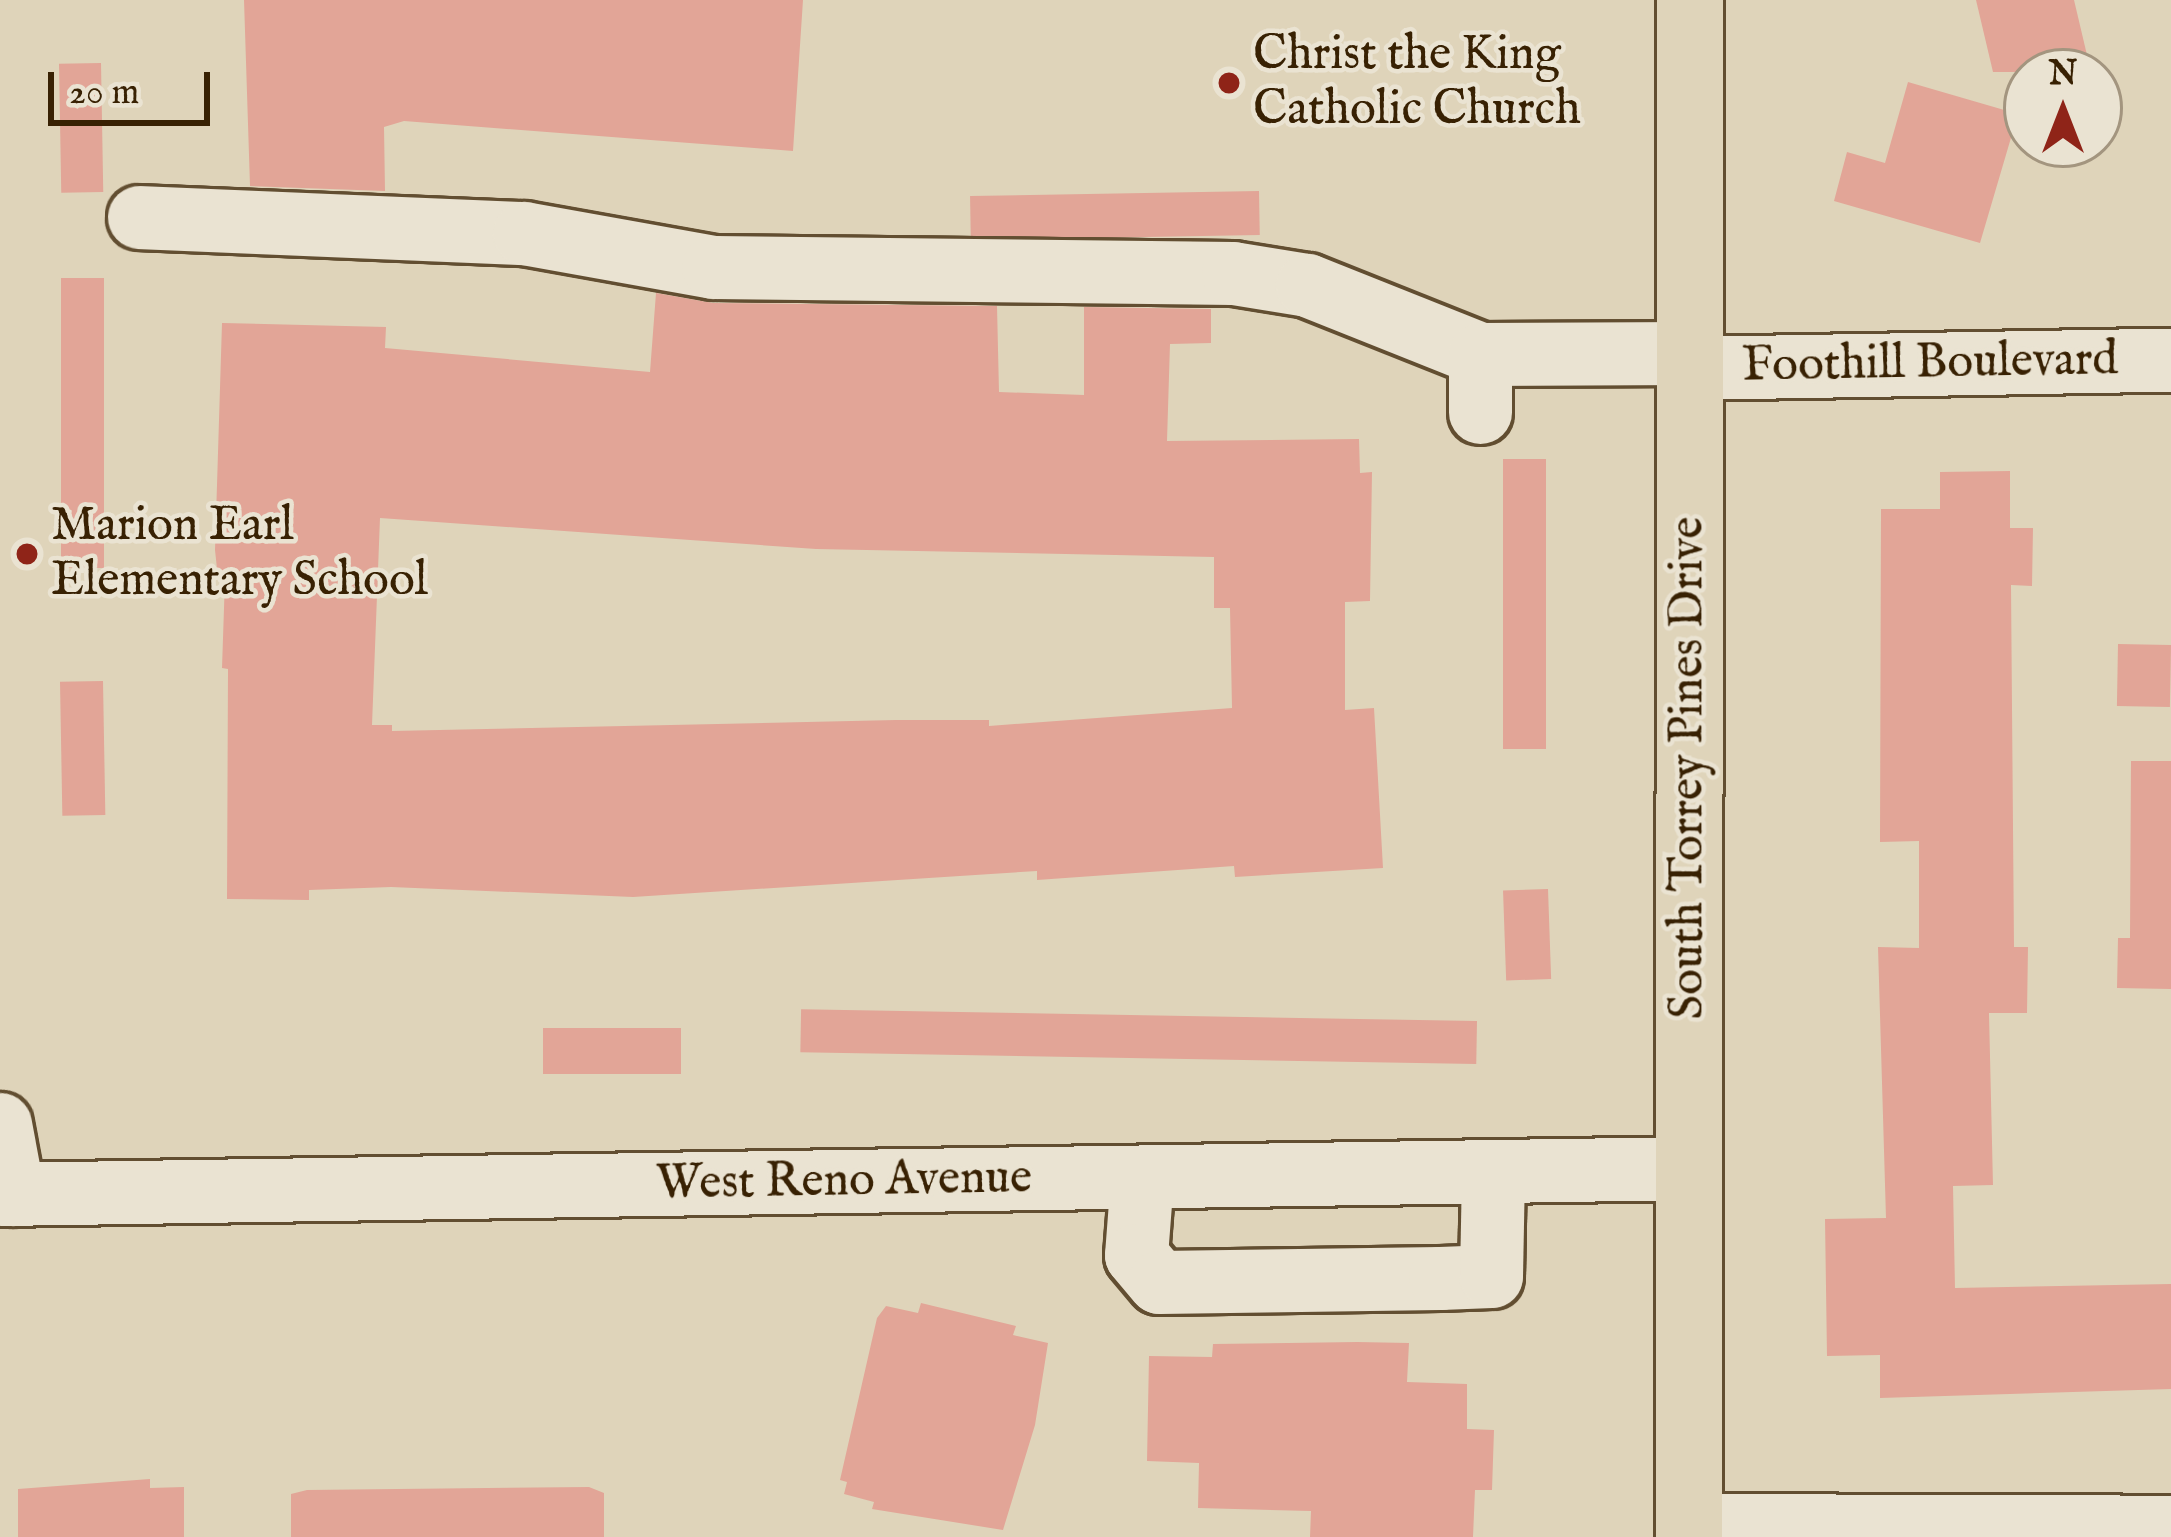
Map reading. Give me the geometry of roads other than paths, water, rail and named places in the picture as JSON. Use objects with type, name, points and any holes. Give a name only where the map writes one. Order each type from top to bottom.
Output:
[{"type":"main road","name":"South Torrey Pines Drive","points":[[1689,1531],[1690,0]]},
{"type":"street","name":"Foothill Boulevard","points":[[139,217],[524,232],[713,267],[1233,273],[1307,285],[1378,315],[1480,383],[1690,360],[2171,360]]},
{"type":"street","points":[[0,1124],[6,1194]]},
{"type":"street","name":"West Reno Avenue","points":[[6,1194],[1689,1168]]},
{"type":"street","points":[[1142,1177],[1136,1255],[1159,1282],[1491,1276],[1493,1172]]},
{"type":"street","points":[[1689,1531],[2171,1527]]},
{"type":"place","name":"Christ the King Catholic Church","points":[[1229,83]]},
{"type":"place","name":"Marion Earl Elementary School","points":[[27,554]]}]
